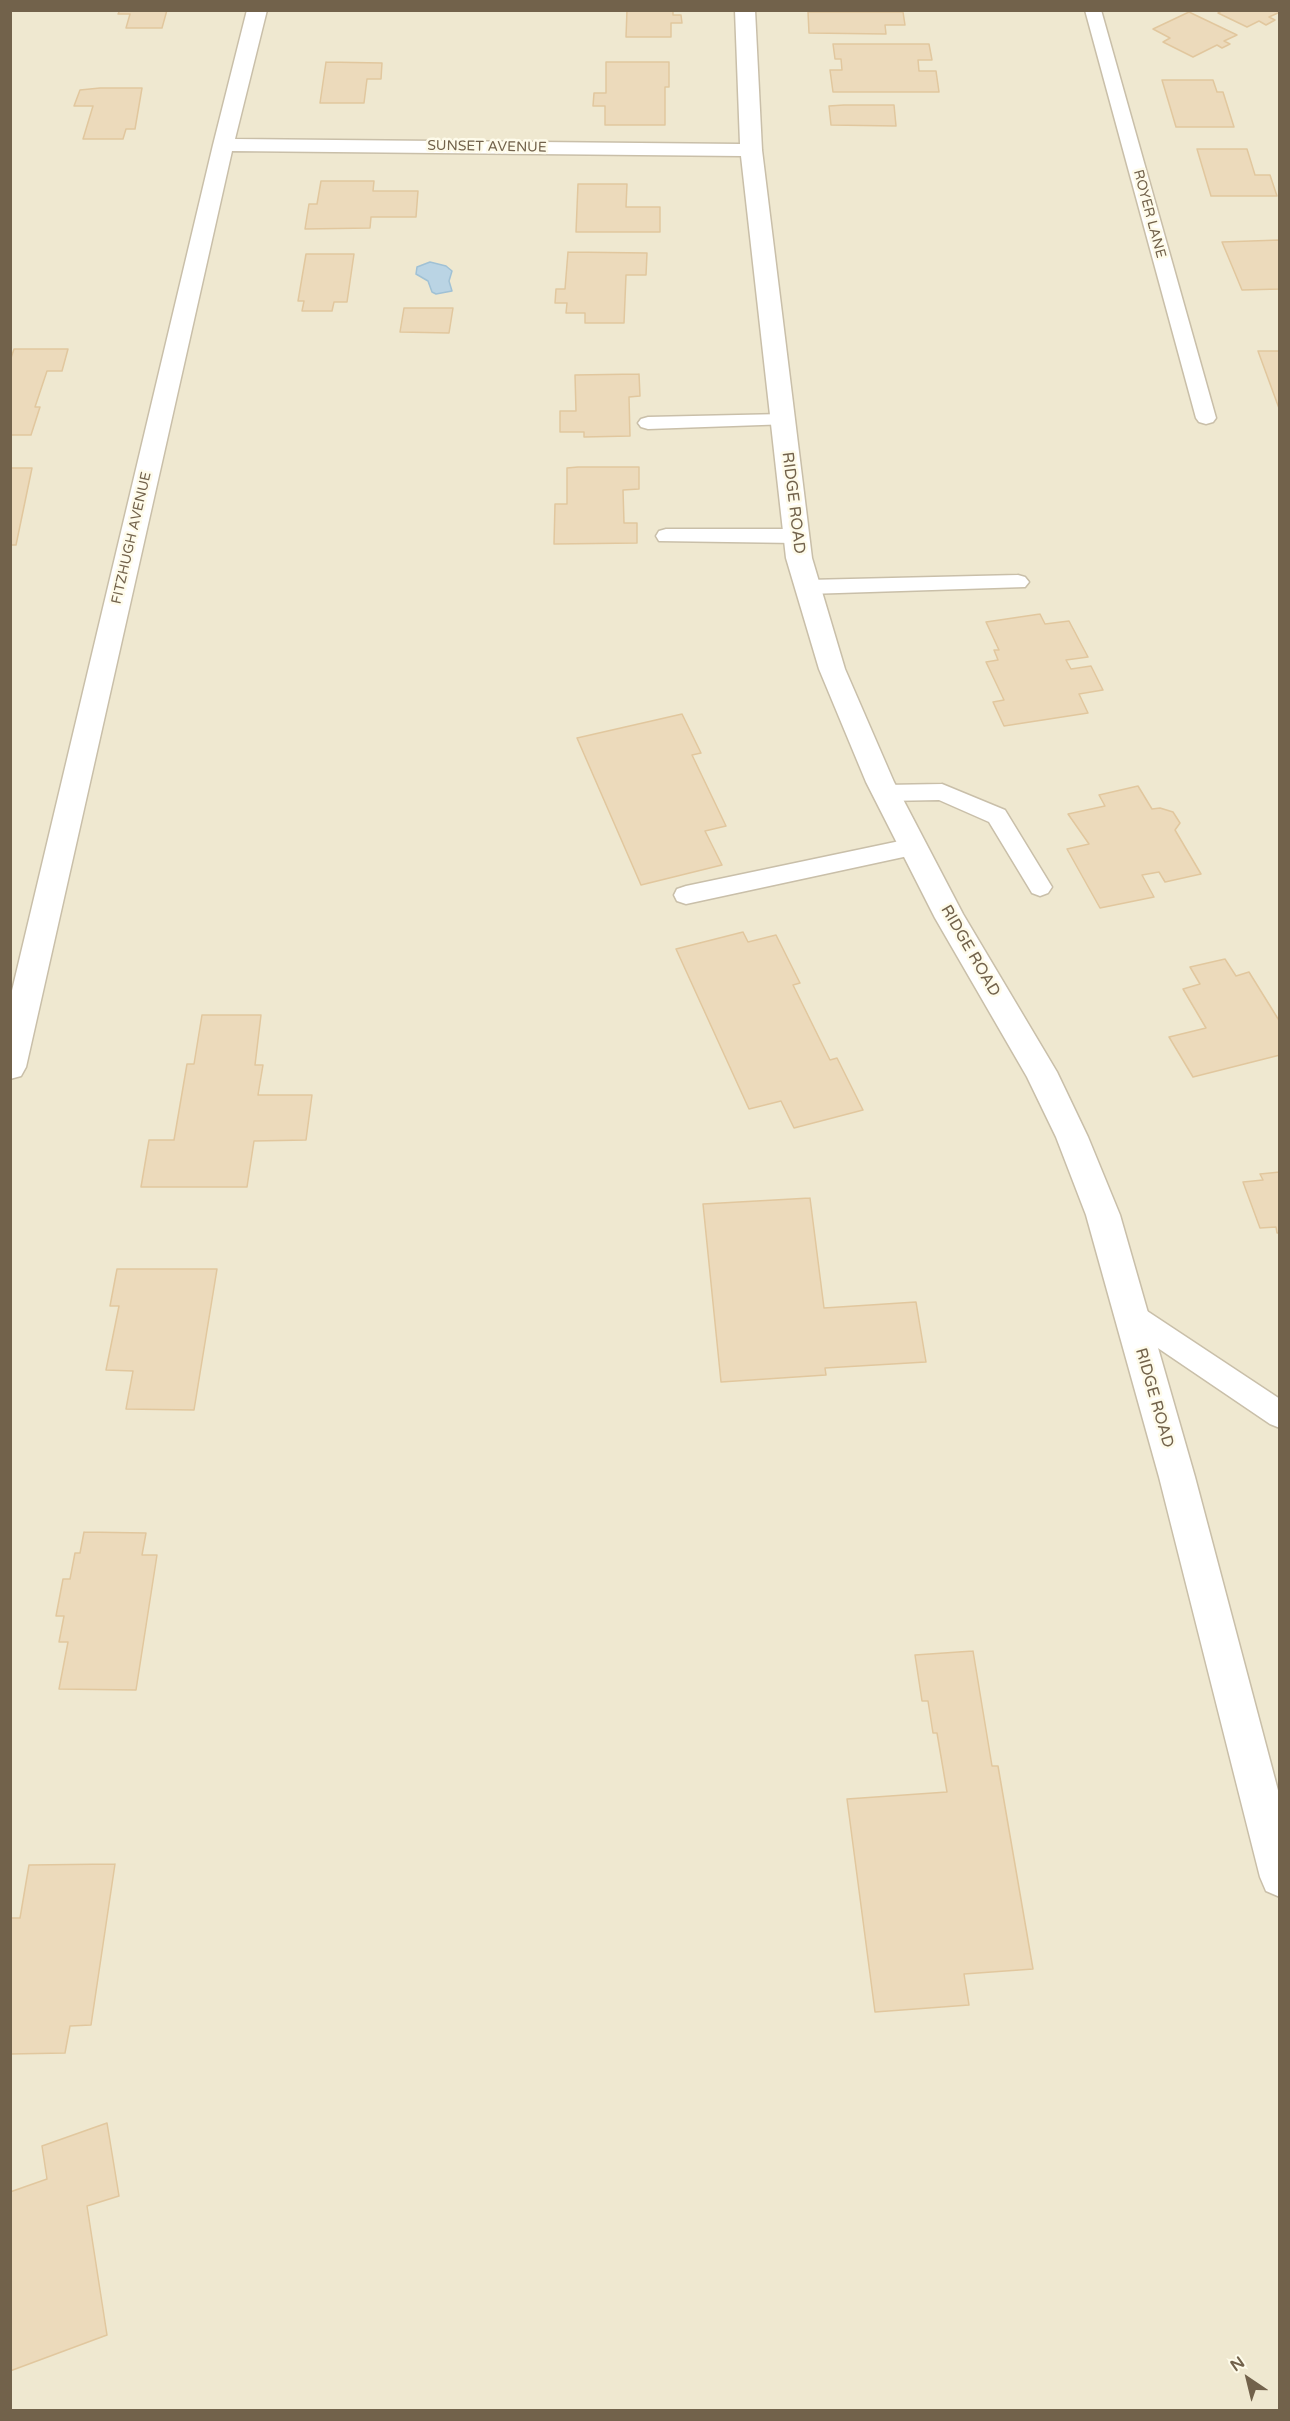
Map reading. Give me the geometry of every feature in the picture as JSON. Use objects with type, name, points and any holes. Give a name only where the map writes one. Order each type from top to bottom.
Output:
[{"type":"street","name":"FITZHUGH AVENUE","points":[[10,1067],[223,145],[257,10]]},
{"type":"street","name":"RIDGE ROAD","points":[[745,10],[751,150],[796,536],[808,587],[832,669],[885,793],[950,918],[1041,1072],[1072,1137],[1103,1215],[1177,1477],[1280,1877]]},
{"type":"street","name":"SUNSET AVENUE","points":[[223,145],[751,150]]},
{"type":"lane","name":"ROYER LANE","points":[[1093,10],[1206,418]]},
{"type":"lane","points":[[648,423],[783,420]]},
{"type":"lane","points":[[666,536],[796,536]]},
{"type":"lane","points":[[808,587],[1018,582]]},
{"type":"lane","points":[[885,793],[942,792],[997,816],[1040,886]]},
{"type":"lane","points":[[686,895],[914,847]]},
{"type":"lane","points":[[1131,1315],[1280,1415]]},
{"type":"shaded area","points":[[11,11],[1279,11],[1279,2410],[11,2410]]},
{"type":"water","points":[[430,262],[446,266],[452,271],[449,281],[452,291],[436,294],[432,292],[428,281],[416,274],[417,267]]},
{"type":"building","points":[[120,10],[167,10],[162,28],[126,28],[130,14],[118,14]]},
{"type":"building","points":[[627,10],[673,10],[673,15],[681,15],[682,23],[671,23],[671,37],[626,37]]},
{"type":"building","points":[[1223,10],[1280,10],[1280,12],[1269,17],[1275,20],[1266,25],[1259,21],[1247,27],[1218,13]]},
{"type":"building","points":[[808,12],[903,12],[905,25],[885,25],[886,34],[809,33]]},
{"type":"building","points":[[1189,12],[1237,35],[1224,41],[1230,44],[1222,48],[1217,45],[1193,57],[1163,42],[1170,38],[1153,29]]},
{"type":"building","points":[[833,44],[929,44],[932,60],[918,60],[919,71],[936,71],[939,92],[833,92],[830,70],[842,70],[841,59],[835,59]]},
{"type":"building","points":[[326,62],[382,63],[381,79],[367,79],[364,103],[320,103]]},
{"type":"building","points":[[606,62],[669,62],[669,87],[665,87],[665,125],[605,125],[605,106],[593,106],[594,93],[606,93]]},
{"type":"building","points":[[1162,80],[1213,80],[1217,92],[1223,92],[1234,127],[1176,127]]},
{"type":"building","points":[[142,88],[135,129],[126,129],[123,139],[83,139],[93,106],[74,106],[80,90]]},
{"type":"building","points":[[894,105],[896,126],[831,125],[829,106]]},
{"type":"building","points":[[1197,149],[1247,149],[1255,175],[1270,175],[1277,196],[1211,196]]},
{"type":"building","points":[[321,181],[374,181],[373,191],[418,191],[416,217],[371,217],[370,228],[305,229],[309,204],[317,204]]},
{"type":"building","points":[[578,184],[627,184],[626,207],[660,207],[660,232],[576,232]]},
{"type":"building","points":[[1280,240],[1280,289],[1242,290],[1222,242]]},
{"type":"building","points":[[568,252],[647,253],[646,275],[626,275],[624,323],[585,323],[585,313],[566,313],[567,303],[555,303],[556,289],[565,289]]},
{"type":"building","points":[[306,254],[354,254],[347,302],[334,302],[332,311],[302,311],[304,301],[298,301]]},
{"type":"building","points":[[404,308],[453,308],[449,333],[400,332]]},
{"type":"building","points":[[14,349],[68,349],[62,371],[47,371],[35,407],[40,407],[31,435],[10,435],[10,361]]},
{"type":"building","points":[[1258,351],[1280,351],[1280,411]]},
{"type":"building","points":[[639,374],[640,396],[629,397],[630,436],[584,437],[584,432],[560,432],[560,411],[576,411],[575,375]]},
{"type":"building","points":[[639,467],[639,489],[623,490],[624,523],[637,523],[637,543],[554,544],[555,504],[567,504],[567,468]]},
{"type":"building","points":[[10,468],[32,468],[16,545],[10,545]]},
{"type":"building","points":[[1040,614],[1045,624],[1069,621],[1088,657],[1066,660],[1071,669],[1091,666],[1103,690],[1079,694],[1088,713],[1004,726],[993,702],[1004,700],[986,662],[998,660],[994,650],[999,650],[986,622]]},
{"type":"building","points":[[682,714],[701,753],[692,755],[726,826],[705,831],[722,865],[641,885],[577,738]]},
{"type":"building","points":[[1138,786],[1152,809],[1160,808],[1173,812],[1180,823],[1175,830],[1201,874],[1165,882],[1159,872],[1142,875],[1154,897],[1100,908],[1067,849],[1089,844],[1068,814],[1105,806],[1099,795]]},
{"type":"building","points":[[743,932],[748,942],[776,935],[800,983],[793,985],[830,1060],[837,1058],[863,1110],[794,1128],[781,1101],[749,1109],[676,949]]},
{"type":"building","points":[[1225,959],[1236,976],[1249,972],[1280,1022],[1280,1055],[1193,1077],[1169,1037],[1206,1028],[1183,989],[1200,984],[1190,967]]},
{"type":"building","points":[[202,1015],[261,1015],[255,1065],[263,1065],[258,1095],[312,1095],[306,1140],[254,1141],[247,1187],[141,1187],[149,1140],[174,1140],[187,1064],[194,1064]]},
{"type":"building","points":[[1280,1172],[1280,1233],[1277,1233],[1276,1227],[1260,1228],[1243,1182],[1263,1180],[1260,1174]]},
{"type":"building","points":[[810,1198],[824,1308],[916,1302],[926,1362],[825,1368],[826,1375],[721,1382],[703,1204]]},
{"type":"building","points":[[117,1269],[217,1269],[194,1410],[126,1409],[133,1371],[106,1370],[119,1306],[110,1306]]},
{"type":"building","points":[[84,1532],[146,1533],[142,1555],[157,1555],[136,1690],[59,1689],[68,1642],[59,1642],[64,1616],[56,1616],[63,1579],[70,1579],[75,1553],[80,1553]]},
{"type":"building","points":[[973,1651],[992,1766],[998,1766],[1033,1969],[964,1974],[969,2005],[875,2012],[847,1799],[947,1792],[937,1733],[933,1733],[928,1701],[922,1701],[915,1655]]},
{"type":"building","points":[[115,1864],[91,2025],[70,2026],[65,2053],[10,2054],[10,1918],[20,1918],[29,1865]]},
{"type":"building","points":[[107,2123],[119,2196],[87,2206],[107,2335],[10,2371],[10,2192],[47,2179],[42,2146]]}]
